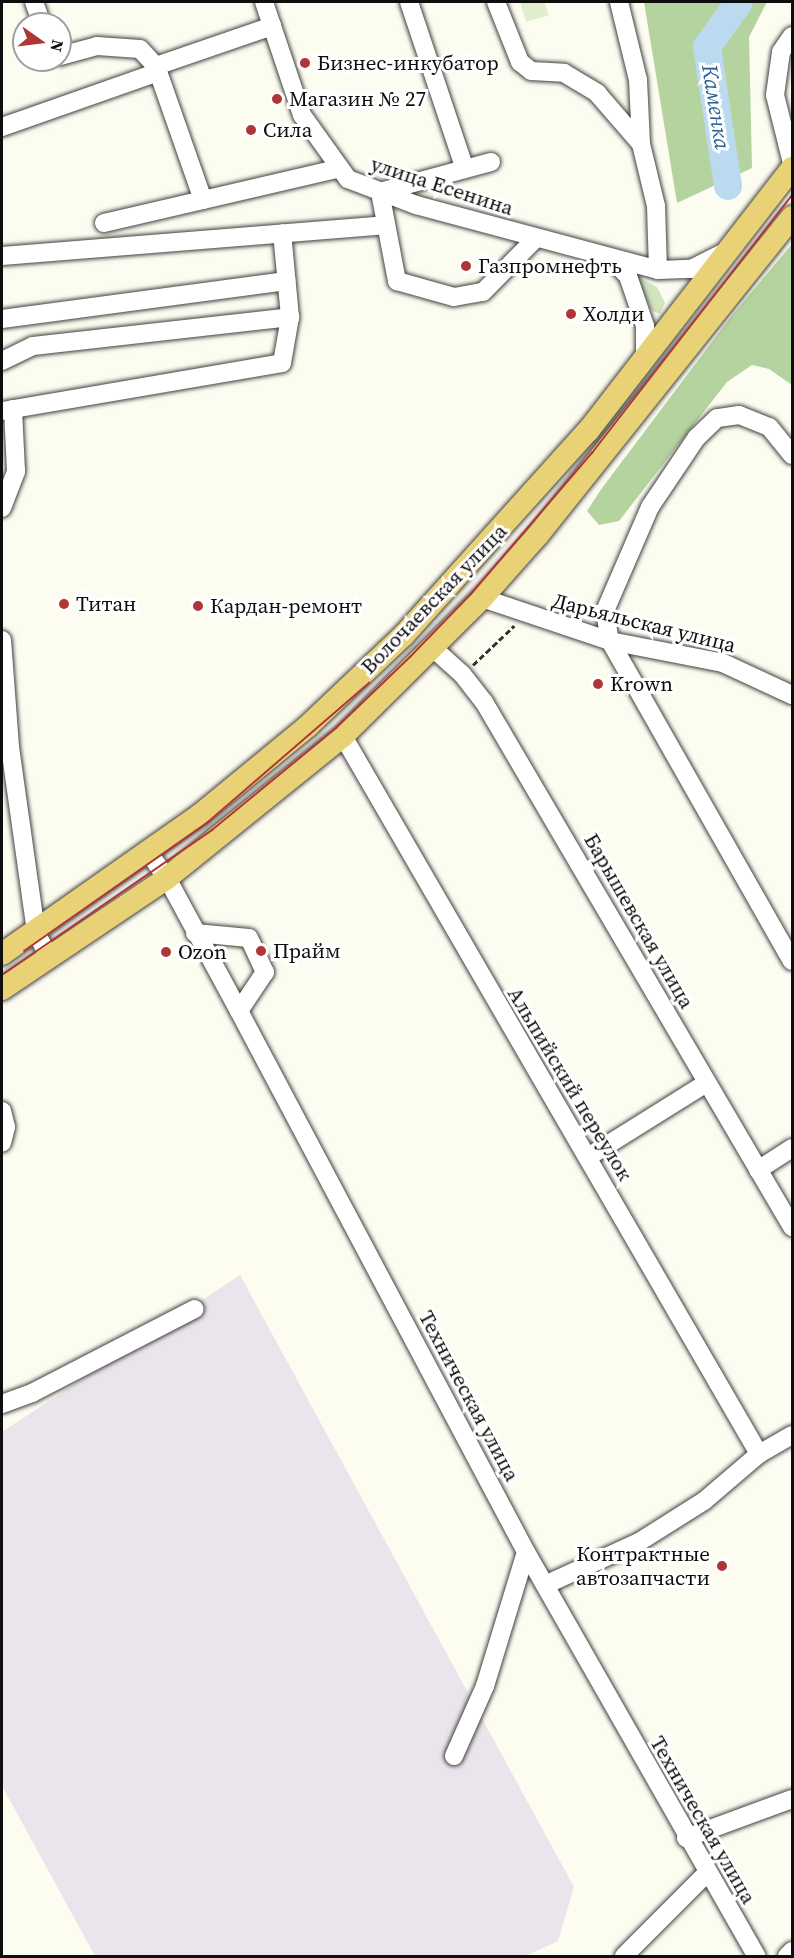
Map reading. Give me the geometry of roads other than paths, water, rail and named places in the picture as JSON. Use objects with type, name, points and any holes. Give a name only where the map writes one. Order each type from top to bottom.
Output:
[{"type":"main road","name":"Волочаевская улица","points":[[2,954],[36,933],[148,852],[308,726],[404,635],[588,431],[792,168]]},
{"type":"main road","name":"Волочаевская улица","points":[[2,989],[167,878],[343,736],[482,598],[612,447],[792,217]]},
{"type":"main road","points":[[727,251],[752,268]]},
{"type":"street","name":"улица Есенина","points":[[264,2],[302,115],[348,179],[380,192],[535,239],[658,270],[691,269],[727,251]]},
{"type":"street","points":[[409,2],[465,169]]},
{"type":"street","points":[[496,2],[520,62],[531,71],[564,73],[597,93],[641,144]]},
{"type":"street","points":[[619,2],[638,80],[641,144],[656,206],[658,270]]},
{"type":"street","points":[[2,127],[272,26]]},
{"type":"street","points":[[792,36],[781,52],[775,95],[792,162]]},
{"type":"street","points":[[72,53],[97,46],[140,50],[157,69],[202,200]]},
{"type":"street","points":[[491,162],[380,192],[397,281],[454,297],[483,292],[535,239]]},
{"type":"street","points":[[104,223],[340,168]]},
{"type":"street","points":[[2,256],[385,225]]},
{"type":"street","points":[[2,508],[16,471],[7,410],[282,363],[290,317],[282,233]]},
{"type":"street","points":[[610,258],[628,276],[645,326],[645,356]]},
{"type":"street","points":[[2,319],[286,281]]},
{"type":"street","points":[[2,362],[33,346],[290,317]]},
{"type":"street","points":[[792,455],[769,427],[739,415],[717,418],[697,437],[650,507],[605,611],[610,641],[792,961]]},
{"type":"street","name":"Дарьяльская улица","points":[[482,598],[523,614],[610,641],[723,663],[792,695]]},
{"type":"street","points":[[2,640],[6,749],[36,933],[50,958]]},
{"type":"street","name":"Барышевская улица","points":[[433,648],[462,674],[484,702],[589,879],[705,1084],[792,1227]]},
{"type":"street","name":"Альпийский переулок","points":[[343,736],[759,1455]]},
{"type":"street","name":"Техническая улица","points":[[148,852],[167,878],[239,1011],[526,1551],[706,1874],[756,1956]]},
{"type":"street","points":[[195,933],[249,938],[265,972],[239,1011]]},
{"type":"street","points":[[588,1157],[705,1084]]},
{"type":"street","points":[[2,1111],[6,1127],[2,1143]]},
{"type":"street","points":[[758,1170],[792,1148]]},
{"type":"street","points":[[2,1404],[32,1393],[195,1309]]},
{"type":"street","points":[[545,1585],[639,1542],[704,1501],[759,1455],[792,1435]]},
{"type":"street","points":[[454,1756],[485,1686],[526,1551]]},
{"type":"street","points":[[686,1838],[792,1799]]},
{"type":"street","points":[[624,1956],[706,1874]]},
{"type":"street","points":[[787,1956],[792,1951]]},
{"type":"waterway","name":"Каменка","points":[[728,186],[707,47],[739,2]]},
{"type":"tram line","points":[[2,975],[212,830],[336,728],[410,657],[471,594],[592,453],[792,195]]},
{"type":"tram line","points":[[24,951],[208,822],[369,683]]},
{"type":"place","name":"Бизнес-инкубатор","points":[[305,63]]},
{"type":"place","name":"Магазин № 27","points":[[277,99]]},
{"type":"place","name":"Сила","points":[[251,130]]},
{"type":"place","name":"Газпромнефть","points":[[466,266]]},
{"type":"place","name":"Холди","points":[[571,314]]},
{"type":"place","name":"Титан","points":[[64,604]]},
{"type":"place","name":"Кардан-ремонт","points":[[198,606]]},
{"type":"place","name":"Krown","points":[[598,684]]},
{"type":"place","name":"Прайм","points":[[261,951]]},
{"type":"place","name":"Ozon","points":[[166,952]]},
{"type":"place","name":"Контрактные автозапчасти","points":[[722,1566]]}]
